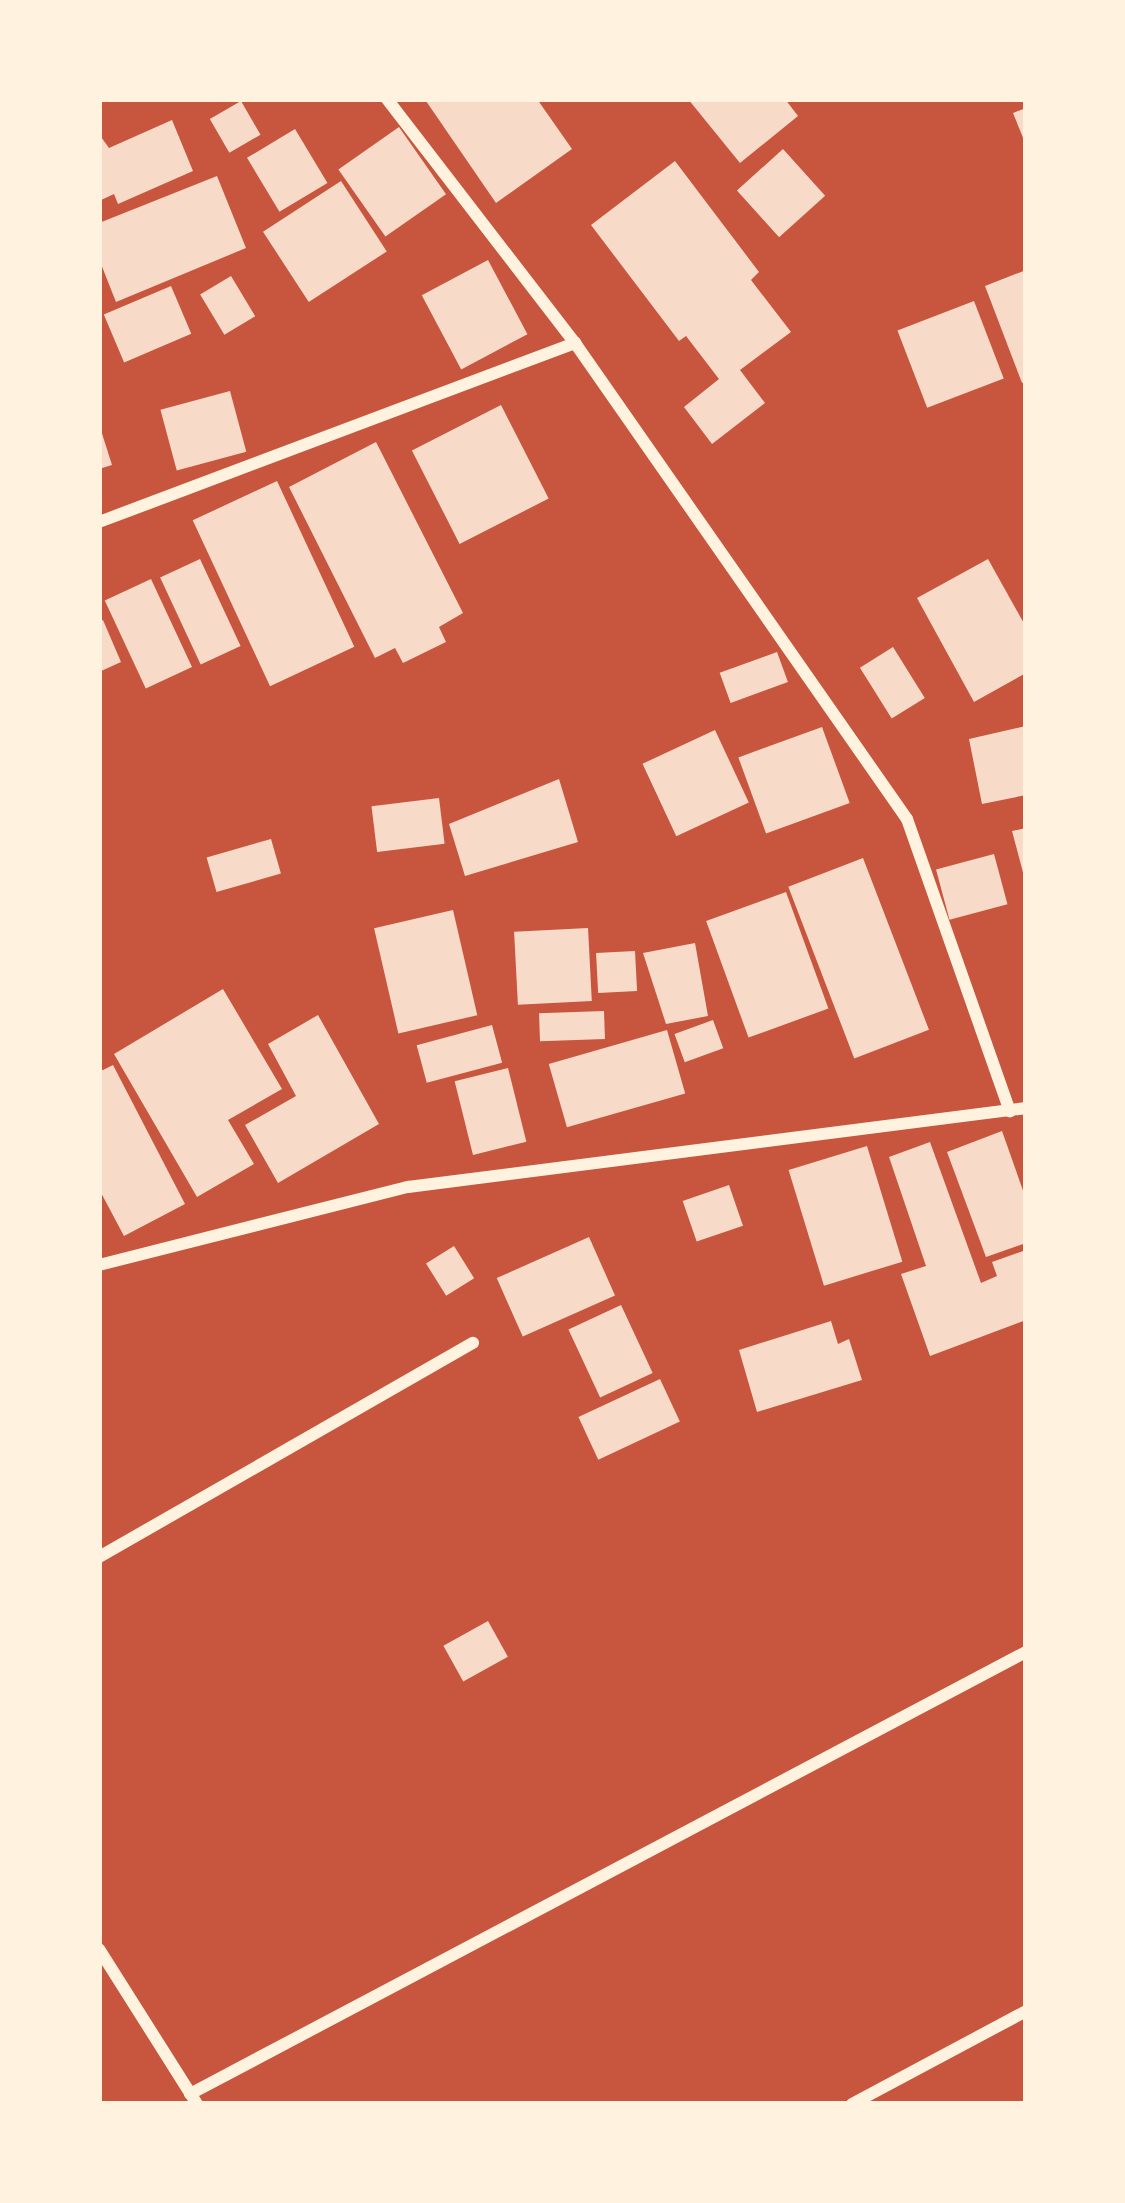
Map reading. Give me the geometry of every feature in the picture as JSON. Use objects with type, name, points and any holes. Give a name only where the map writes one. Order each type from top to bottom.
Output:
[{"type":"street","points":[[387,99],[575,343],[907,819],[1010,1111]]},
{"type":"street","points":[[99,522],[575,343]]},
{"type":"street","points":[[99,1265],[407,1186],[1026,1108]]},
{"type":"street","points":[[99,1557],[473,1343]]},
{"type":"street","points":[[99,1949],[194,2099],[1026,1652]]},
{"type":"street","points":[[852,2104],[1026,2011]]},
{"type":"building","points":[[537,99],[572,149],[496,203],[426,101]]},
{"type":"building","points":[[688,99],[785,99],[798,116],[740,163]]},
{"type":"building","points":[[241,101],[260,135],[229,153],[210,119]]},
{"type":"building","points":[[1026,108],[1026,145],[1013,113]]},
{"type":"building","points":[[172,120],[193,171],[118,204],[114,194],[99,201],[99,134],[109,148]]},
{"type":"building","points":[[399,127],[446,194],[385,237],[338,169]]},
{"type":"building","points":[[295,129],[327,183],[279,212],[247,158]]},
{"type":"building","points":[[783,149],[825,196],[779,237],[737,190]]},
{"type":"building","points":[[675,161],[759,272],[751,280],[791,332],[740,370],[765,403],[712,444],[684,407],[719,379],[686,336],[679,341],[591,225]]},
{"type":"building","points":[[217,176],[246,248],[116,302],[99,259],[99,223]]},
{"type":"building","points":[[341,181],[387,251],[309,302],[263,232]]},
{"type":"building","points":[[488,260],[527,334],[461,369],[422,295]]},
{"type":"building","points":[[1026,270],[1026,381],[1022,383],[985,286]]},
{"type":"building","points":[[231,276],[255,316],[224,335],[200,295]]},
{"type":"building","points":[[171,286],[191,334],[124,362],[104,315]]},
{"type":"building","points":[[974,301],[1004,378],[927,408],[897,330]]},
{"type":"building","points":[[230,391],[246,452],[177,470],[160,410]]},
{"type":"building","points":[[501,405],[549,499],[460,544],[412,450]]},
{"type":"building","points":[[99,424],[112,465],[99,469]]},
{"type":"building","points":[[376,442],[463,613],[439,627],[446,642],[403,663],[395,648],[375,658],[289,487]]},
{"type":"building","points":[[277,481],[354,647],[270,686],[193,520]]},
{"type":"building","points":[[200,559],[241,646],[201,665],[160,578]]},
{"type":"building","points":[[988,559],[1026,627],[1026,673],[974,702],[917,598]]},
{"type":"building","points":[[151,579],[192,667],[146,688],[105,601]]},
{"type":"building","points":[[103,620],[121,662],[99,672],[99,622]]},
{"type":"building","points":[[893,647],[925,698],[892,719],[860,668]]},
{"type":"building","points":[[777,652],[788,682],[731,703],[720,673]]},
{"type":"building","points":[[1026,726],[1026,795],[982,804],[969,739]]},
{"type":"building","points":[[822,727],[850,803],[766,834],[738,757]]},
{"type":"building","points":[[715,730],[749,803],[676,836],[642,764]]},
{"type":"building","points":[[559,779],[578,842],[465,876],[449,824]]},
{"type":"building","points":[[439,798],[445,844],[377,852],[372,806]]},
{"type":"building","points":[[1026,828],[1026,880],[1025,880],[1012,831]]},
{"type":"building","points":[[271,839],[281,874],[217,892],[207,857]]},
{"type":"building","points":[[994,854],[1007,904],[950,920],[936,870]]},
{"type":"building","points":[[863,858],[929,1030],[854,1058],[788,887]]},
{"type":"building","points":[[786,892],[828,1009],[749,1038],[706,921]]},
{"type":"building","points":[[453,910],[477,1015],[398,1033],[374,928]]},
{"type":"building","points":[[588,928],[592,1001],[518,1005],[514,932]]},
{"type":"building","points":[[695,943],[708,1016],[666,1024],[643,953]]},
{"type":"building","points":[[635,951],[637,991],[598,993],[596,953]]},
{"type":"building","points":[[223,989],[282,1089],[228,1120],[254,1164],[197,1197],[114,1054]]},
{"type":"building","points":[[604,1011],[605,1039],[540,1041],[539,1013]]},
{"type":"building","points":[[318,1015],[379,1124],[278,1183],[245,1125],[296,1096],[268,1044]]},
{"type":"building","points":[[713,1020],[723,1048],[685,1062],[674,1034]]},
{"type":"building","points":[[492,1025],[502,1063],[427,1083],[417,1045]]},
{"type":"building","points":[[667,1030],[685,1093],[567,1127],[549,1064]]},
{"type":"building","points":[[113,1065],[185,1204],[124,1236],[99,1189],[99,1072]]},
{"type":"building","points":[[508,1068],[526,1142],[473,1155],[455,1081]]},
{"type":"building","points":[[1002,1131],[1026,1199],[1026,1243],[986,1257],[947,1152]]},
{"type":"building","points":[[930,1142],[981,1283],[997,1276],[992,1262],[1026,1250],[1026,1320],[930,1356],[901,1274],[926,1266],[889,1157]]},
{"type":"building","points":[[867,1146],[902,1262],[824,1286],[789,1170]]},
{"type":"building","points":[[729,1185],[743,1226],[697,1242],[683,1201]]},
{"type":"building","points":[[589,1237],[615,1295],[523,1337],[497,1278]]},
{"type":"building","points":[[454,1246],[474,1278],[446,1296],[426,1263]]},
{"type":"building","points":[[621,1305],[653,1373],[600,1397],[568,1330]]},
{"type":"building","points":[[831,1321],[838,1344],[849,1339],[862,1380],[757,1412],[739,1350]]},
{"type":"building","points":[[660,1379],[680,1422],[598,1460],[578,1417]]},
{"type":"building","points":[[488,1621],[508,1657],[463,1682],[443,1646]]}]
